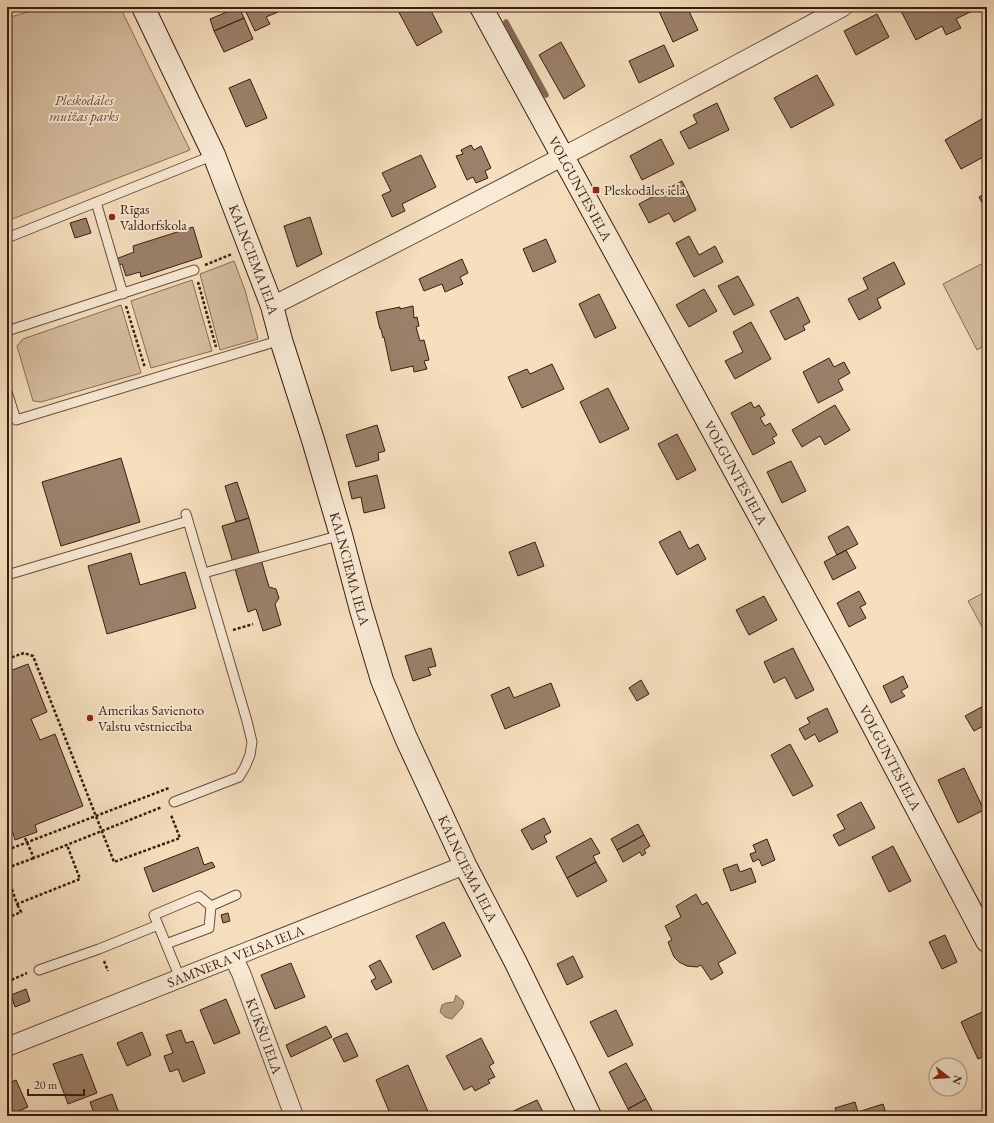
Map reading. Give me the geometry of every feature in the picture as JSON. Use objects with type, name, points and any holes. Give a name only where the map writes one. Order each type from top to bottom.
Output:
[{"type":"street","name":"KALNCIEMA IELA","points":[[143,7],[214,155],[272,306],[341,535],[382,680],[406,738],[465,865],[528,988],[590,1116]]},
{"type":"street","name":"VOLGUNTES IELA","points":[[481,7],[841,665],[987,941]]},
{"type":"street","points":[[272,306],[562,157],[843,7]]},
{"type":"street","name":"SAMNERA VELSA IELA","points":[[7,1047],[351,909],[465,865]]},
{"type":"street","name":"KUKŠU IELA","points":[[233,957],[241,973],[294,1116]]},
{"type":"lane","points":[[7,238],[214,155]]},
{"type":"lane","points":[[96,202],[123,294]]},
{"type":"lane","points":[[7,331],[194,270]]},
{"type":"lane","points":[[7,392],[16,420],[281,340]]},
{"type":"lane","points":[[7,575],[187,517],[252,742],[250,755],[239,777],[171,804]]},
{"type":"lane","points":[[204,573],[341,535]]},
{"type":"lane","points":[[211,906],[236,895]]},
{"type":"lane","points":[[180,978],[154,915],[199,896],[211,906]]},
{"type":"lane","points":[[166,944],[209,928],[211,906]]},
{"type":"lane","points":[[39,970],[158,925]]},
{"type":"path","points":[[220,359],[194,270],[238,253]]},
{"type":"path","points":[[123,294],[148,380]]},
{"type":"path","points":[[221,634],[253,624]]},
{"type":"path","points":[[7,658],[24,653],[33,656],[96,815],[102,831],[114,862],[180,838],[171,804],[102,831],[34,858],[7,868]]},
{"type":"path","points":[[7,850],[175,785]]},
{"type":"path","points":[[25,838],[34,858]]},
{"type":"path","points":[[17,904],[80,879],[67,845]]},
{"type":"path","points":[[7,875],[21,912],[7,918]]},
{"type":"path","points":[[7,982],[30,972],[39,970]]},
{"type":"path","points":[[7,1005],[12,1003]]},
{"type":"green space","name":"Pleskodāles muižas parks","points":[[45,7],[120,7],[190,150],[7,221],[7,18]]},
{"type":"green space","points":[[234,261],[245,290],[258,339],[220,350],[200,274]]},
{"type":"green space","points":[[987,261],[987,344],[977,350],[943,284]]},
{"type":"green space","points":[[192,280],[212,351],[151,368],[131,301]]},
{"type":"green space","points":[[121,305],[141,373],[41,402],[33,401],[17,346],[23,339]]},
{"type":"green space","points":[[987,591],[987,636],[968,601]]},
{"type":"shaded area","points":[[456,995],[464,1002],[462,1008],[452,1019],[445,1017],[440,1012],[442,1005],[454,1002]]},
{"type":"building","points":[[239,7],[244,18],[214,31],[210,19]]},
{"type":"building","points":[[276,7],[278,12],[266,17],[270,24],[255,31],[244,8]]},
{"type":"building","points":[[396,7],[429,7],[442,32],[417,46]]},
{"type":"building","points":[[657,7],[687,7],[698,30],[673,42]]},
{"type":"building","points":[[908,7],[975,7],[976,9],[956,19],[961,28],[946,35],[942,26],[916,40],[901,11]]},
{"type":"building","points":[[877,14],[889,37],[856,55],[844,31]]},
{"type":"building","points":[[244,18],[253,39],[224,52],[214,31]]},
{"type":"building","points":[[561,42],[585,86],[564,99],[539,55]]},
{"type":"building","points":[[664,45],[674,66],[639,83],[629,61]]},
{"type":"building","points":[[817,75],[834,105],[791,128],[774,98]]},
{"type":"building","points":[[250,79],[267,118],[246,127],[229,88]]},
{"type":"building","points":[[717,103],[729,130],[689,149],[680,132],[697,123],[693,115]]},
{"type":"building","points":[[987,116],[987,155],[961,169],[945,140]]},
{"type":"building","points":[[661,139],[674,164],[642,180],[630,156]]},
{"type":"building","points":[[471,145],[474,150],[481,146],[491,168],[485,171],[488,178],[476,183],[473,177],[467,180],[456,156],[463,154],[461,150]]},
{"type":"building","points":[[421,155],[436,187],[402,204],[405,211],[392,217],[382,195],[391,191],[382,173]]},
{"type":"building","points":[[682,181],[696,210],[674,222],[669,213],[649,223],[639,204]]},
{"type":"building","points":[[987,192],[987,212],[979,197]]},
{"type":"building","points":[[310,217],[322,254],[297,267],[284,226]]},
{"type":"building","points":[[86,218],[91,233],[75,238],[70,223]]},
{"type":"building","points":[[193,227],[202,257],[141,277],[140,272],[126,276],[122,264],[118,265],[116,259],[134,252],[133,246]]},
{"type":"building","points":[[689,236],[699,255],[715,246],[723,262],[694,277],[676,243]]},
{"type":"building","points":[[546,239],[556,262],[533,272],[523,249]]},
{"type":"building","points":[[462,259],[468,273],[460,277],[463,284],[445,292],[442,284],[424,291],[419,279]]},
{"type":"building","points":[[894,262],[905,284],[877,299],[881,308],[859,320],[848,299],[868,289],[863,278]]},
{"type":"building","points":[[738,276],[754,305],[734,315],[718,286]]},
{"type":"building","points":[[704,289],[717,311],[689,327],[676,305]]},
{"type":"building","points":[[599,294],[616,328],[595,338],[579,304]]},
{"type":"building","points":[[798,297],[810,322],[803,326],[805,330],[785,340],[770,311]]},
{"type":"building","points":[[413,306],[414,318],[417,317],[419,326],[416,327],[420,341],[424,340],[429,360],[424,361],[427,369],[414,372],[413,366],[391,371],[384,337],[383,338],[376,312]]},
{"type":"building","points":[[751,322],[771,359],[735,379],[725,361],[743,352],[733,332]]},
{"type":"building","points":[[829,358],[834,367],[844,362],[850,373],[838,380],[843,390],[818,403],[803,372]]},
{"type":"building","points":[[552,364],[564,389],[522,408],[508,377],[527,369],[530,374]]},
{"type":"building","points":[[608,388],[629,429],[600,443],[580,402]]},
{"type":"building","points":[[751,402],[754,408],[759,405],[765,415],[760,418],[765,426],[770,423],[777,435],[772,438],[775,443],[753,455],[731,413]]},
{"type":"building","points":[[835,405],[850,430],[825,445],[820,436],[802,447],[792,430]]},
{"type":"building","points":[[377,425],[385,451],[378,453],[379,460],[356,467],[346,435]]},
{"type":"building","points":[[677,434],[696,470],[677,480],[658,444]]},
{"type":"building","points":[[121,458],[140,522],[61,546],[42,482]]},
{"type":"building","points":[[791,461],[806,491],[782,503],[767,472]]},
{"type":"building","points":[[377,475],[385,508],[364,513],[361,497],[352,499],[348,482]]},
{"type":"building","points":[[237,482],[249,518],[236,522],[225,486]]},
{"type":"building","points":[[249,518],[269,587],[276,589],[279,598],[275,604],[281,625],[263,631],[256,609],[248,612],[222,526]]},
{"type":"building","points":[[848,526],[858,544],[837,555],[828,537]]},
{"type":"building","points":[[680,531],[689,549],[698,544],[706,559],[677,575],[659,542]]},
{"type":"building","points":[[535,542],[544,566],[518,576],[509,552]]},
{"type":"building","points":[[846,550],[856,568],[833,580],[824,562]]},
{"type":"building","points":[[131,553],[140,585],[185,572],[196,608],[107,634],[88,566]]},
{"type":"building","points":[[859,591],[866,604],[860,607],[866,618],[849,627],[837,603]]},
{"type":"building","points":[[764,596],[777,620],[749,635],[736,610]]},
{"type":"building","points":[[431,648],[436,666],[428,668],[431,675],[413,681],[405,656]]},
{"type":"building","points":[[793,648],[814,690],[796,699],[785,677],[774,683],[764,662]]},
{"type":"building","points":[[28,664],[47,712],[31,719],[40,740],[55,734],[83,806],[35,825],[37,832],[15,840],[13,833],[7,836],[7,672]]},
{"type":"building","points":[[903,676],[908,687],[901,691],[905,696],[891,703],[883,686]]},
{"type":"building","points":[[641,680],[649,694],[637,701],[629,688]]},
{"type":"building","points":[[551,683],[560,706],[505,729],[491,695],[509,687],[514,698]]},
{"type":"building","points":[[987,704],[987,724],[974,731],[965,716]]},
{"type":"building","points":[[827,708],[838,732],[819,742],[815,734],[805,740],[799,729],[810,723],[807,718]]},
{"type":"building","points":[[790,744],[813,786],[793,796],[771,755]]},
{"type":"building","points":[[964,768],[984,810],[958,823],[938,780]]},
{"type":"building","points":[[861,802],[875,828],[839,846],[833,835],[845,829],[837,815]]},
{"type":"building","points":[[544,818],[551,832],[544,836],[547,842],[532,850],[521,830]]},
{"type":"building","points":[[638,824],[644,835],[617,850],[611,839]]},
{"type":"building","points":[[644,835],[650,846],[644,850],[646,853],[642,856],[640,852],[623,862],[617,850]]},
{"type":"building","points":[[591,838],[600,853],[593,856],[596,862],[567,878],[556,857]]},
{"type":"building","points":[[767,839],[775,860],[762,866],[759,859],[753,862],[750,854],[756,852],[753,845]]},
{"type":"building","points":[[893,846],[911,881],[889,892],[872,857]]},
{"type":"building","points":[[198,847],[204,865],[212,862],[215,867],[153,892],[144,868]]},
{"type":"building","points":[[596,862],[607,881],[577,897],[567,878]]},
{"type":"building","points":[[737,864],[740,872],[751,868],[756,882],[731,891],[723,869]]},
{"type":"building","points":[[696,894],[702,905],[707,902],[736,953],[718,963],[723,973],[711,980],[701,965],[697,967],[687,966],[679,962],[674,957],[668,942],[672,940],[665,926],[681,917],[676,906]]},
{"type":"building","points":[[228,913],[230,921],[223,923],[221,915]]},
{"type":"building","points":[[444,922],[461,956],[433,970],[416,936]]},
{"type":"building","points":[[945,935],[957,962],[942,969],[929,942]]},
{"type":"building","points":[[573,956],[583,977],[567,985],[557,964]]},
{"type":"building","points":[[380,960],[392,982],[376,990],[371,981],[376,978],[369,966]]},
{"type":"building","points":[[291,963],[305,997],[275,1009],[261,975]]},
{"type":"building","points":[[26,989],[30,1001],[15,1007],[11,995]]},
{"type":"building","points":[[226,999],[240,1033],[214,1044],[200,1010]]},
{"type":"building","points":[[616,1010],[633,1045],[608,1057],[590,1022]]},
{"type":"building","points":[[982,1012],[987,1021],[987,1055],[978,1059],[961,1022]]},
{"type":"building","points":[[326,1026],[332,1037],[291,1057],[286,1045]]},
{"type":"building","points":[[181,1030],[186,1043],[193,1041],[205,1073],[183,1082],[178,1069],[170,1072],[164,1056],[173,1053],[166,1035]]},
{"type":"building","points":[[142,1032],[151,1055],[127,1066],[117,1043]]},
{"type":"building","points":[[347,1033],[358,1056],[344,1062],[333,1039]]},
{"type":"building","points":[[481,1038],[494,1063],[489,1066],[495,1077],[488,1080],[490,1083],[475,1091],[472,1086],[464,1090],[446,1056]]},
{"type":"building","points":[[82,1054],[97,1093],[68,1104],[53,1064]]},
{"type":"building","points":[[626,1063],[646,1099],[628,1109],[609,1072]]},
{"type":"building","points":[[408,1065],[429,1114],[425,1116],[391,1116],[376,1080]]},
{"type":"building","points":[[16,1080],[28,1107],[7,1116],[7,1084]]},
{"type":"building","points":[[112,1094],[119,1113],[111,1116],[95,1116],[90,1102]]},
{"type":"building","points":[[646,1099],[655,1116],[632,1116],[628,1109]]},
{"type":"building","points":[[537,1100],[545,1116],[505,1116],[505,1115]]},
{"type":"building","points":[[855,1102],[858,1112],[883,1104],[887,1116],[838,1116],[835,1108]]},
{"type":"waterway","points":[[506,22],[546,95]]},
{"type":"place","name":"Pleskodāles iela","points":[[596,190]]},
{"type":"place","name":"Rīgas Valdorfskola","points":[[112,217]]},
{"type":"place","name":"Amerikas Savienoto Valstu vēstniecība","points":[[90,718]]}]
